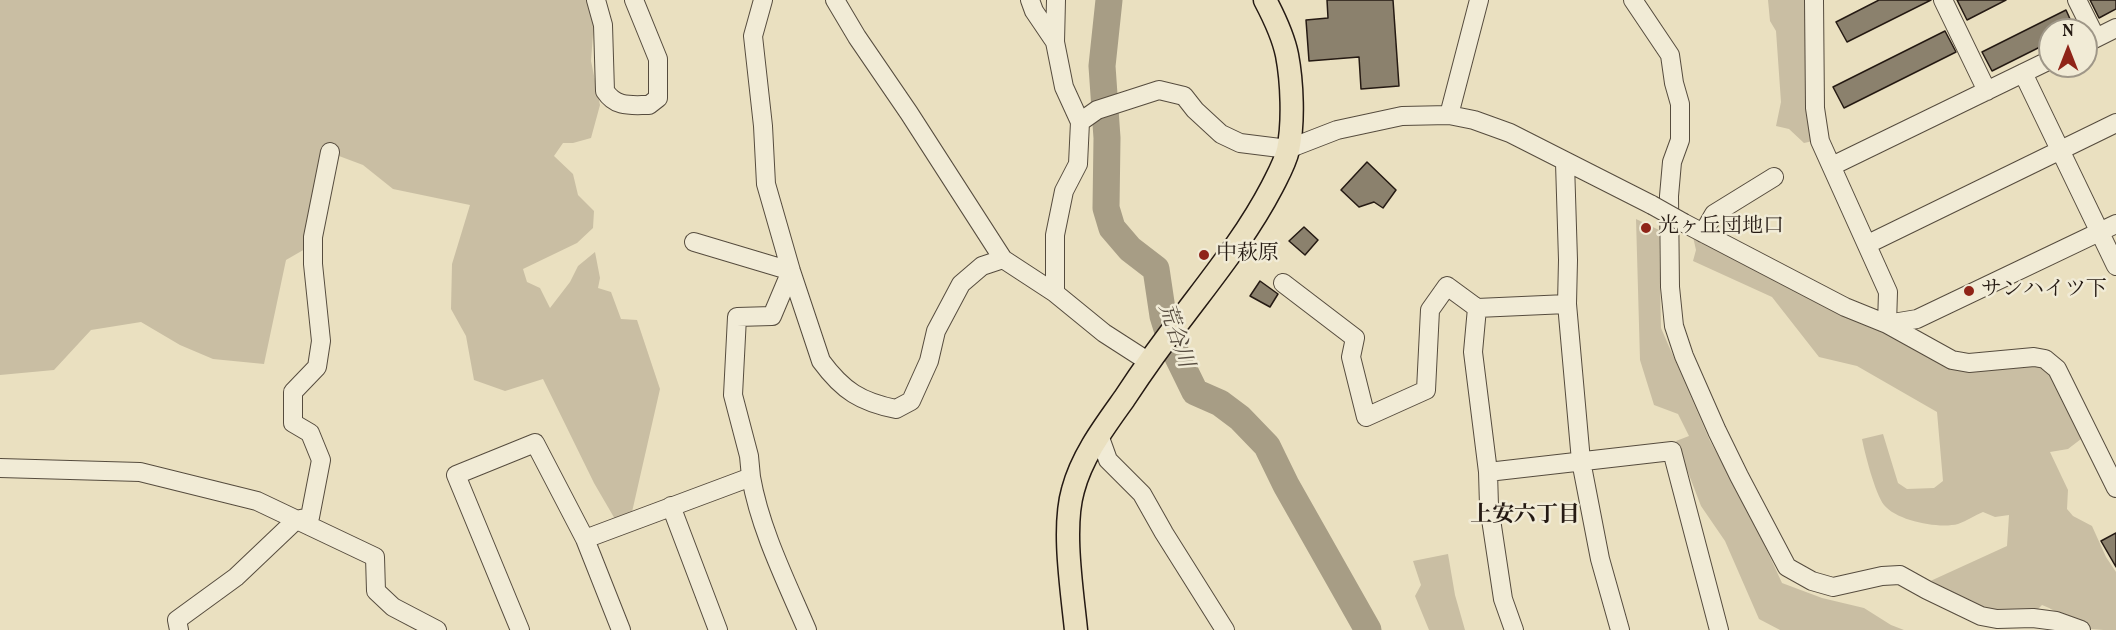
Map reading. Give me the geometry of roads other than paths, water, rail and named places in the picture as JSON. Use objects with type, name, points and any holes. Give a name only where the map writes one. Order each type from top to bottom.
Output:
[{"type":"main road","points":[[1076,630],[1069,538],[1073,490],[1084,463],[1099,435],[1153,357],[1222,266],[1261,208],[1282,168],[1288,149],[1290,124],[1287,54],[1279,29],[1265,0]]},
{"type":"street","points":[[596,0],[603,25],[605,91],[611,100],[623,104],[649,105],[658,98],[658,59],[634,0]]},
{"type":"street","points":[[763,0],[753,36],[763,126],[766,184],[821,362],[829,372],[859,399],[896,409],[911,401],[929,362],[936,331],[961,284],[981,266],[1003,259]]},
{"type":"street","points":[[835,0],[856,37],[909,113],[1003,259],[1055,293],[1104,333],[1153,357]]},
{"type":"street","points":[[1029,0],[1055,42]]},
{"type":"street","points":[[1055,293],[1055,235],[1064,191],[1078,164],[1080,122],[1064,87],[1055,42],[1056,0]]},
{"type":"street","points":[[1449,115],[1479,0]]},
{"type":"street","points":[[1633,0],[1670,55],[1680,104],[1680,141],[1672,162],[1669,196],[1670,287],[1674,326],[1684,356],[1717,431],[1787,567],[1812,581],[1833,587],[1882,576],[1900,575],[1981,616],[1996,619],[2033,618],[2056,621],[2081,630]]},
{"type":"street","points":[[1814,0],[1815,108],[1820,141],[1888,292],[1887,324]]},
{"type":"street","points":[[1943,0],[1987,91]]},
{"type":"street","points":[[2077,0],[2083,18]]},
{"type":"street","points":[[2098,37],[2116,28]]},
{"type":"street","points":[[1832,166],[2038,66]]},
{"type":"street","points":[[2023,73],[2061,150],[2108,228],[2116,266]]},
{"type":"street","points":[[1080,122],[1097,110],[1160,90],[1184,96],[1195,110],[1221,134],[1240,142],[1288,149],[1337,130],[1402,116],[1449,115],[1474,120],[1510,133],[1845,307],[1887,324],[1952,360],[1969,363],[2034,357],[2045,359],[2057,369],[2116,488]]},
{"type":"street","points":[[1868,244],[2116,123]]},
{"type":"street","points":[[179,630],[177,620],[236,578],[296,520],[310,518],[321,460],[310,433],[292,423],[292,392],[317,367],[321,341],[313,264],[313,237],[330,152]]},
{"type":"street","points":[[1565,163],[1567,304],[1581,460],[1600,559],[1620,630]]},
{"type":"street","points":[[1703,233],[1714,214],[1774,177]]},
{"type":"street","points":[[1887,324],[1917,319],[2108,228]]},
{"type":"street","points":[[694,242],[791,271]]},
{"type":"street","points":[[791,271],[772,315],[737,317],[733,394],[749,456],[755,501],[807,630]]},
{"type":"street","points":[[1283,283],[1355,338],[1351,357],[1366,417],[1426,390],[1430,310],[1448,286],[1476,308],[1567,304]]},
{"type":"street","points":[[1476,308],[1473,352],[1488,472],[1488,506],[1503,599],[1514,630]]},
{"type":"street","points":[[1099,435],[1108,460],[1142,494],[1164,534],[1225,630]]},
{"type":"street","points":[[520,630],[456,475],[535,443],[585,539],[621,630]]},
{"type":"street","points":[[1488,472],[1581,460],[1672,452],[1719,630]]},
{"type":"street","points":[[0,468],[140,472],[257,501],[375,557],[376,591],[393,607],[437,630]]},
{"type":"street","points":[[585,539],[751,477]]},
{"type":"street","points":[[671,506],[718,630]]},
{"type":"waterway","name":"荒谷川","points":[[1109,0],[1102,66],[1107,138],[1106,208],[1112,228],[1130,249],[1156,269],[1163,316],[1172,345],[1195,392],[1220,403],[1240,418],[1267,446],[1286,485],[1368,630]]},
{"type":"place","name":"光ヶ丘団地口","points":[[1646,228]]},
{"type":"place","name":"中萩原","points":[[1204,255]]},
{"type":"place","name":"サンハイツ下","points":[[1969,291]]},
{"type":"district","name":"上安六丁目","points":[[1525,517]]}]
